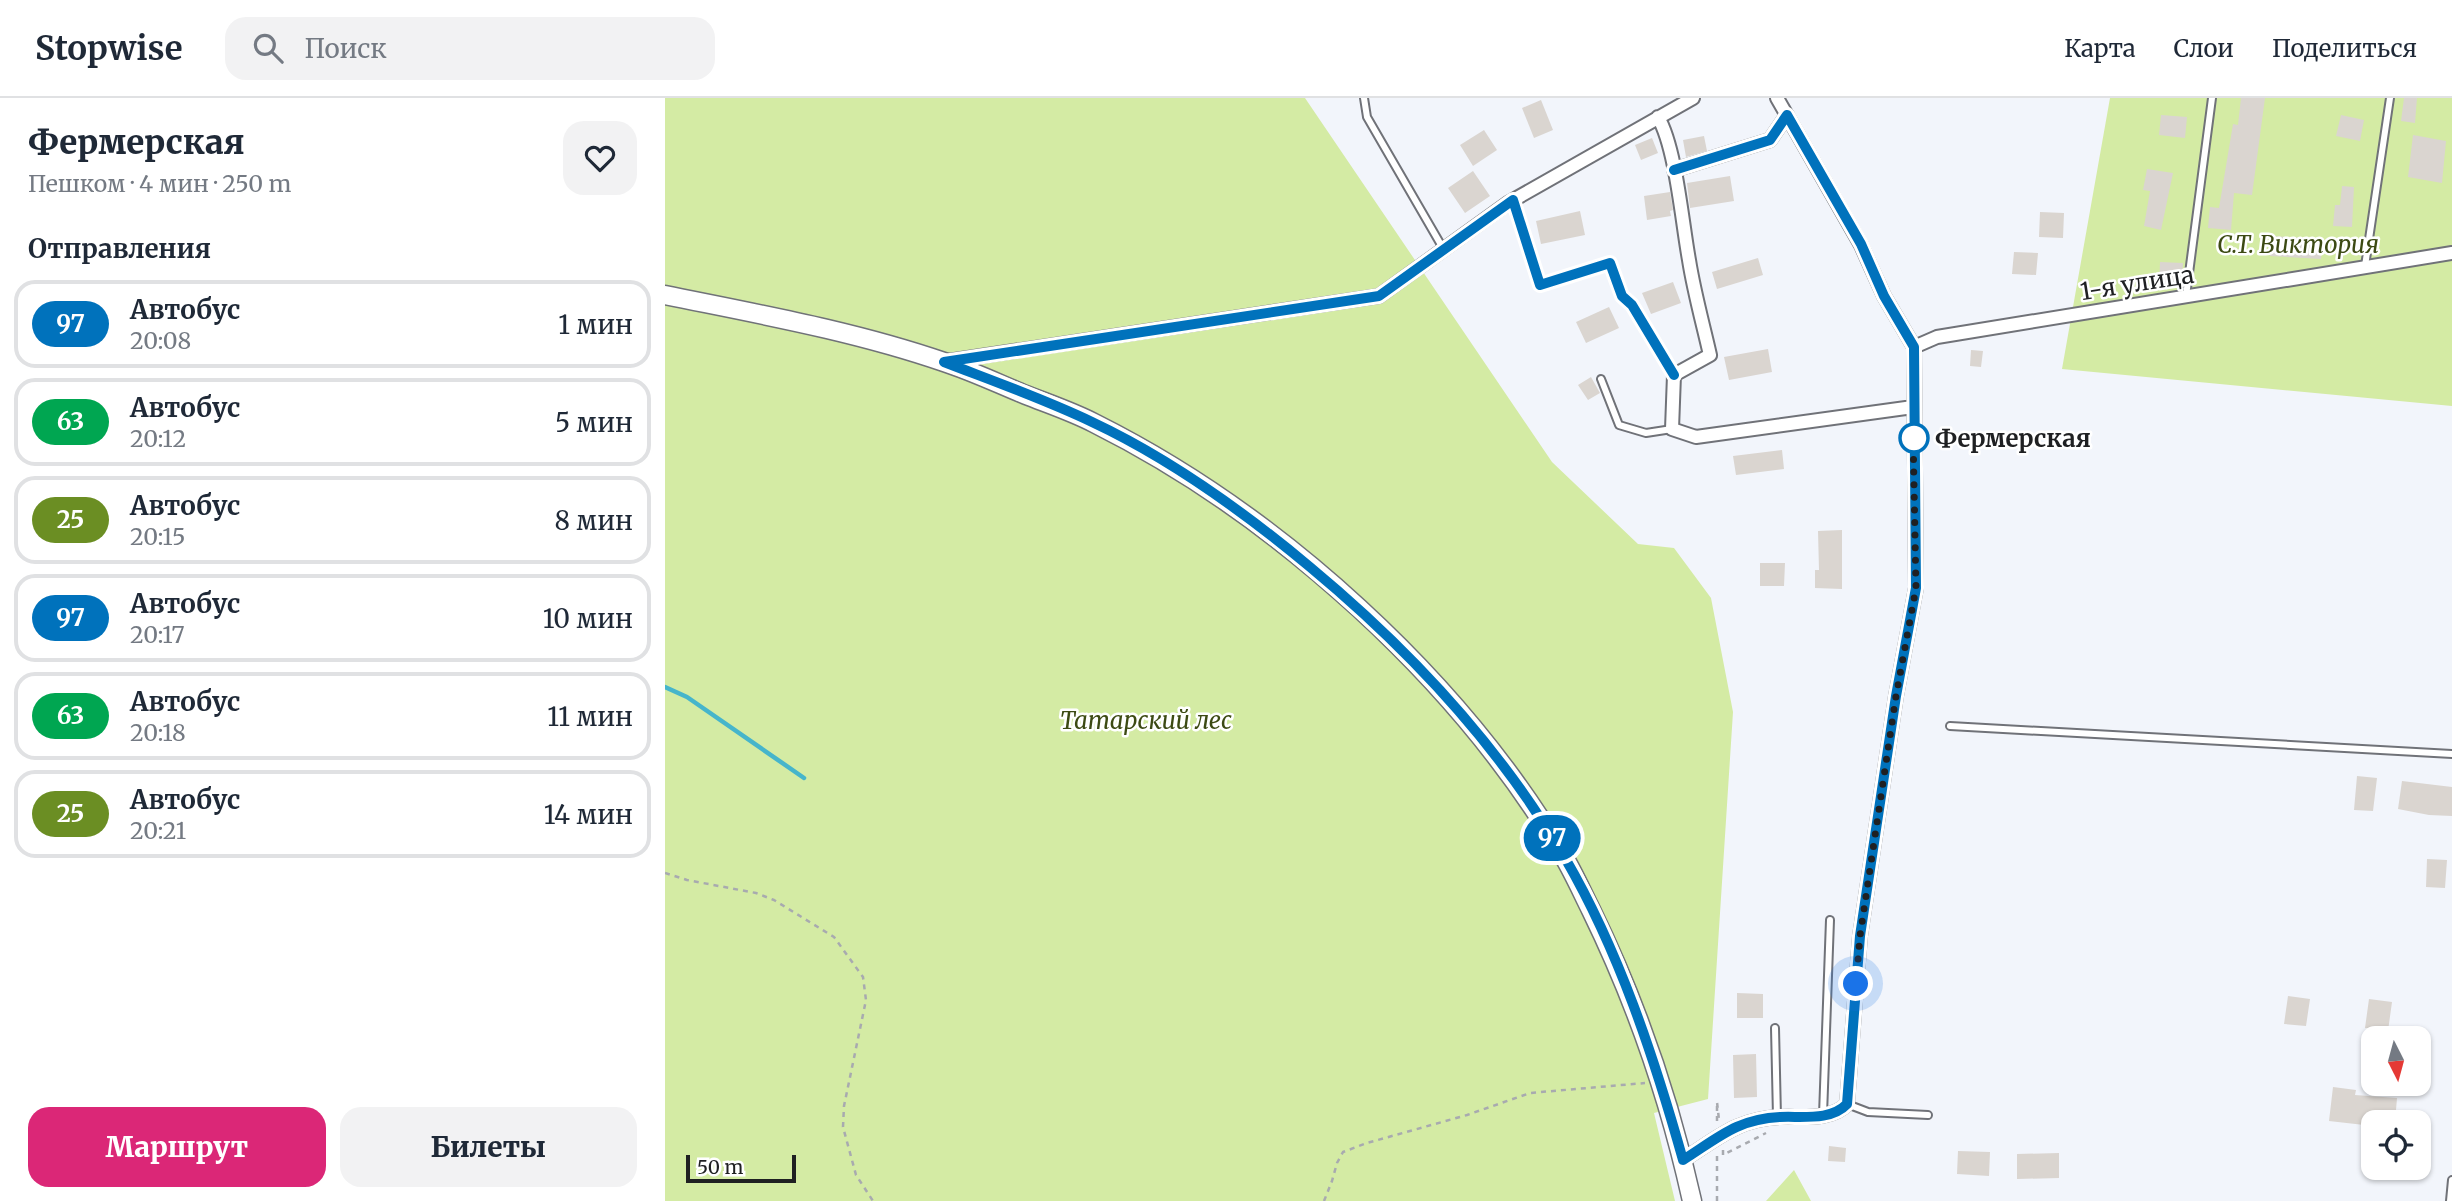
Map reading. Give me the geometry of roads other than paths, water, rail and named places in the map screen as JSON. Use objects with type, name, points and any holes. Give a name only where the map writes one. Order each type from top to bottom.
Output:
[{"type":"main road","points":[[665,295],[818,327],[944,362],[1092,422],[1185,472],[1269,532],[1338,590],[1406,653],[1462,713],[1516,782],[1565,859],[1607,942],[1636,1012],[1660,1082],[1692,1201]]},
{"type":"street","points":[[944,362],[1379,296],[1513,200],[1693,98]]},
{"type":"street","points":[[1683,1160],[1732,1128],[1752,1119],[1833,1114],[1847,1104],[1860,936],[1896,696],[1916,588],[1914,347],[1884,296],[1861,244],[1777,98]]},
{"type":"street","points":[[1674,170],[1770,140],[1787,115]]},
{"type":"street","points":[[1658,117],[1665,128],[1690,265],[1710,355],[1674,375],[1672,429],[1696,436],[1913,407]]},
{"type":"street","name":"1-я улица","points":[[1914,347],[1937,337],[2452,253]]},
{"type":"lane","points":[[1364,98],[1367,117],[1444,250]]},
{"type":"lane","points":[[2186,296],[2212,98]]},
{"type":"lane","points":[[2365,266],[2390,98]]},
{"type":"lane","points":[[1513,200],[1540,285],[1610,263],[1622,296],[1632,305],[1674,375]]},
{"type":"lane","points":[[1601,379],[1619,425],[1646,433],[1672,429]]},
{"type":"lane","points":[[1950,726],[2452,754]]},
{"type":"lane","points":[[1823,1115],[1830,920]]},
{"type":"lane","points":[[1775,1028],[1777,1117]]},
{"type":"lane","points":[[1847,1104],[1868,1112],[1928,1115]]},
{"type":"lane","points":[[2450,1201],[2452,1180]]},
{"type":"waterway","points":[[665,687],[687,697],[804,778]]},
{"type":"place","name":"Фермерская","points":[[1914,438]]},
{"type":"park label","name":"С.Т. Виктория","points":[[2298,244]]},
{"type":"park label","name":"Татарский лес","points":[[1146,720]]}]
